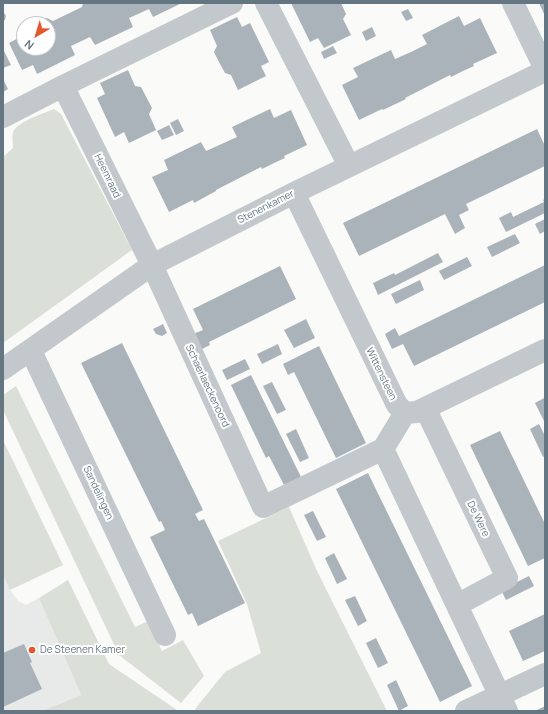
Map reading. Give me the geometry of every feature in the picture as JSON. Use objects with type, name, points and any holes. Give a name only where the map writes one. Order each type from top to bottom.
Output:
[{"type":"street","points":[[3,117],[232,3]]},
{"type":"street","points":[[266,3],[349,166]]},
{"type":"street","points":[[513,3],[545,70]]},
{"type":"street","name":"Stenenkamer","points":[[3,370],[152,265],[294,193],[545,70]]},
{"type":"street","name":"Heemraad","points":[[63,86],[152,265]]},
{"type":"street","name":"Wittensteen","points":[[294,193],[397,405],[415,411]]},
{"type":"street","name":"Schaerlaeckenoord","points":[[152,265],[263,507],[383,449]]},
{"type":"street","points":[[504,703],[383,449],[415,411],[545,350]]},
{"type":"street","name":"Sandelingen","points":[[31,351],[165,635]]},
{"type":"street","name":"De Were","points":[[415,411],[507,578],[457,605]]},
{"type":"street","points":[[472,710],[504,703],[545,674]]},
{"type":"shaded area","points":[[54,109],[61,114],[132,250],[3,343],[3,157],[13,148],[13,133],[18,126]]},
{"type":"shaded area","points":[[16,386],[135,627],[148,621],[162,651],[183,640],[204,676],[181,703],[119,655],[3,410],[3,395]]},
{"type":"shaded area","points":[[3,440],[63,565],[10,590],[3,575]]},
{"type":"shaded area","points":[[289,507],[317,571],[387,711],[197,711],[195,709],[225,672],[261,653],[247,604],[218,541]]},
{"type":"shaded area","name":"De Steenen Kamer","points":[[3,575],[10,590],[18,601],[26,605],[39,598],[81,695],[42,711],[3,711]]},
{"type":"shaded area","points":[[68,580],[109,664],[177,710],[176,711],[42,711],[81,695],[39,598]]},
{"type":"building","points":[[83,3],[182,3],[153,17],[149,9],[129,18],[133,27],[95,45],[90,37],[71,46],[75,55],[37,74],[33,65],[22,70],[9,43],[16,39],[16,56],[56,56],[56,20],[82,7]]},
{"type":"building","points":[[291,3],[341,3],[346,14],[343,19],[351,35],[324,48],[318,38],[310,42]]},
{"type":"building","points":[[539,3],[545,3],[545,16]]},
{"type":"building","points":[[408,9],[413,18],[406,21],[401,12]]},
{"type":"building","points":[[3,11],[6,16],[5,20],[3,21]]},
{"type":"building","points":[[459,16],[464,26],[480,18],[497,53],[473,64],[474,66],[451,77],[450,75],[405,98],[406,99],[359,120],[342,85],[358,77],[353,68],[391,50],[395,59],[411,52],[427,44],[422,35]]},
{"type":"building","points":[[237,17],[242,27],[250,23],[269,62],[261,66],[266,76],[238,90],[231,75],[225,73],[214,52],[217,46],[210,30]]},
{"type":"building","points":[[372,27],[376,36],[366,41],[362,32]]},
{"type":"building","points":[[333,46],[337,53],[324,59],[321,52]]},
{"type":"building","points":[[3,49],[11,65],[3,68]]},
{"type":"building","points":[[128,70],[135,86],[141,87],[152,108],[149,114],[156,130],[129,143],[124,132],[115,137],[97,98],[105,94],[100,83]]},
{"type":"building","points":[[3,79],[8,89],[3,92]]},
{"type":"building","points":[[270,109],[274,118],[291,110],[307,145],[284,156],[285,158],[262,169],[261,167],[216,190],[194,203],[193,200],[169,212],[152,177],[168,170],[164,160],[201,142],[206,151],[237,137],[232,127]]},
{"type":"building","points":[[178,119],[184,131],[176,135],[170,123]]},
{"type":"building","points":[[169,125],[174,135],[162,140],[157,131]]},
{"type":"building","points":[[537,129],[545,146],[545,166],[466,204],[469,210],[459,215],[465,228],[455,234],[445,214],[359,256],[343,223]]},
{"type":"building","points":[[545,199],[545,213],[506,232],[499,218],[511,212],[513,217],[544,202],[543,200]]},
{"type":"building","points":[[545,219],[545,231],[540,234],[535,224]]},
{"type":"building","points":[[515,234],[520,243],[492,257],[487,247]]},
{"type":"building","points":[[438,253],[443,262],[378,295],[373,283],[394,273],[395,275]]},
{"type":"building","points":[[467,257],[472,266],[444,280],[439,271]]},
{"type":"building","points":[[545,265],[545,302],[414,366],[403,344],[392,349],[385,334],[395,328],[399,336]]},
{"type":"building","points":[[280,266],[296,299],[209,342],[210,345],[200,350],[193,334],[203,330],[193,309]]},
{"type":"building","points":[[420,280],[424,290],[396,304],[391,294]]},
{"type":"building","points":[[306,319],[315,338],[294,348],[284,330]]},
{"type":"building","points":[[163,324],[167,333],[162,336],[156,334],[153,329]]},
{"type":"building","points":[[122,343],[203,510],[195,514],[199,521],[204,519],[245,603],[198,626],[192,613],[188,615],[150,537],[165,530],[161,521],[159,522],[81,363]]},
{"type":"building","points":[[278,344],[282,354],[262,364],[257,354]]},
{"type":"building","points":[[319,346],[366,443],[336,458],[294,372],[288,375],[283,364]]},
{"type":"building","points":[[245,359],[250,369],[227,380],[222,370]]},
{"type":"building","points":[[251,375],[301,477],[284,485],[269,456],[266,458],[231,385]]},
{"type":"building","points":[[272,382],[286,410],[277,414],[263,386]]},
{"type":"building","points":[[544,398],[545,401],[545,423],[535,403]]},
{"type":"building","points":[[539,424],[545,436],[545,456],[543,457],[530,429]]},
{"type":"building","points":[[296,429],[309,458],[300,462],[286,434]]},
{"type":"building","points":[[500,431],[545,524],[545,558],[528,566],[470,445]]},
{"type":"building","points":[[368,473],[472,686],[440,702],[336,489]]},
{"type":"building","points":[[313,511],[326,537],[317,541],[304,515]]},
{"type":"building","points":[[334,553],[347,579],[337,584],[325,558]]},
{"type":"building","points":[[529,576],[534,586],[506,600],[501,590]]},
{"type":"building","points":[[355,596],[367,621],[358,626],[345,600]]},
{"type":"building","points":[[545,614],[545,651],[523,661],[509,631]]},
{"type":"building","points":[[376,638],[388,663],[378,668],[366,643]]},
{"type":"building","points":[[24,644],[32,662],[30,663],[42,689],[3,707],[3,653]]},
{"type":"building","points":[[396,680],[408,706],[399,711],[387,685]]},
{"type":"building","points":[[545,706],[545,711],[535,711]]},
{"type":"place","name":"De Steenen Kamer","points":[[32,650]]}]
